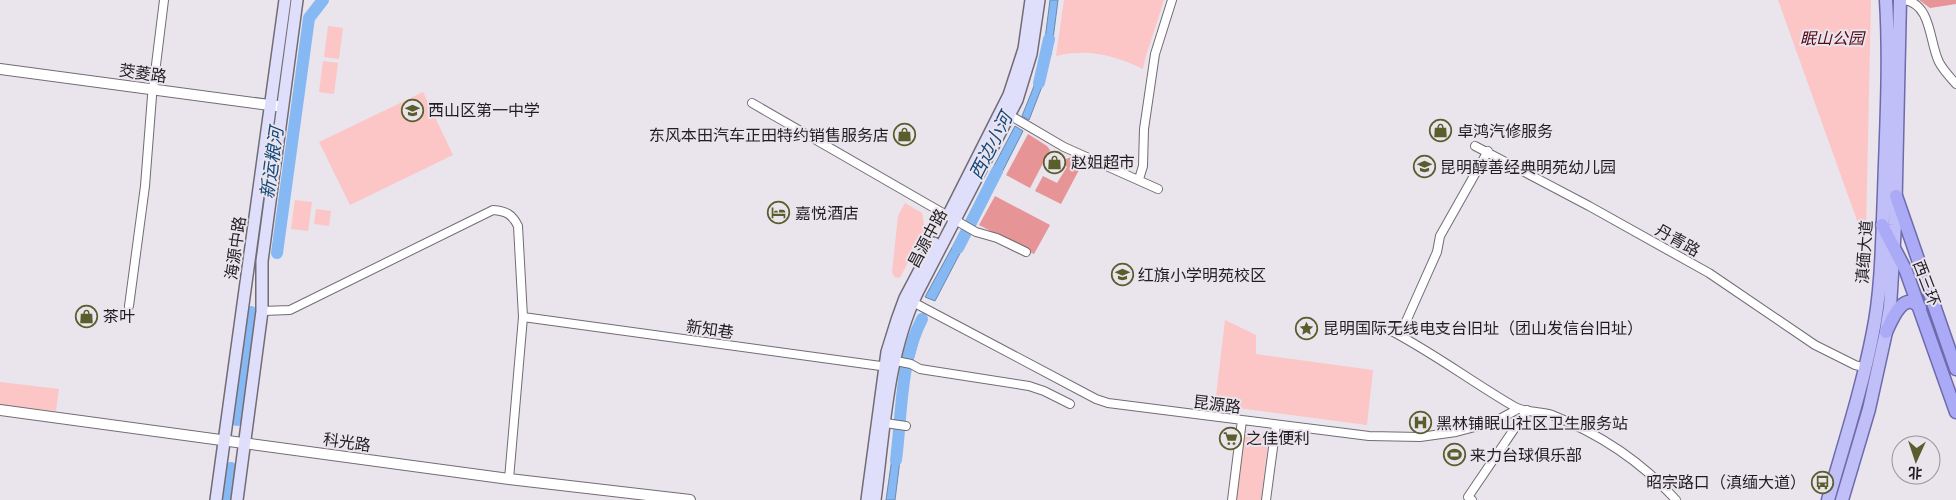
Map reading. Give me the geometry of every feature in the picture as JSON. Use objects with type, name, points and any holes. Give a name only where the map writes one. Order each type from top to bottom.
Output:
[{"type":"highway","name":"西三环","points":[[1896,196],[1904,225],[1956,369]]},
{"type":"highway","name":"西三环","points":[[1882,225],[1894,244],[1920,308],[1956,412]]},
{"type":"highway","points":[[1886,332],[1894,315],[1902,305],[1911,302],[1920,308]]},
{"type":"main road","name":"海源中路","points":[[237,500],[262,311],[262,261],[284,0]]},
{"type":"main road","name":"海源中路","points":[[216,500],[276,109],[297,0]]},
{"type":"main road","name":"昌源中路","points":[[1008,115],[1014,82],[1024,49],[1031,0]]},
{"type":"main road","name":"昌源中路","points":[[866,500],[897,320],[912,302],[1024,80],[1031,54],[1039,0]]},
{"type":"main road","name":"滇缅大道","points":[[1828,500],[1857,406],[1877,305],[1886,138],[1886,0]]},
{"type":"main road","name":"滇缅大道","points":[[1842,500],[1869,409],[1890,307],[1896,196],[1900,0]]},
{"type":"main road","name":"昌源中路","points":[[875,500],[887,424],[890,364]]},
{"type":"street","points":[[129,306],[145,186],[164,0]]},
{"type":"street","points":[[1139,179],[1143,166],[1144,129],[1155,54],[1172,0]]},
{"type":"street","points":[[1905,0],[1918,6],[1924,12],[1939,62],[1956,84]]},
{"type":"street","name":"茭菱路","points":[[0,69],[153,93]]},
{"type":"street","name":"茭菱路","points":[[0,75],[276,109]]},
{"type":"street","points":[[752,103],[976,232],[997,238],[1026,252]]},
{"type":"street","points":[[1008,115],[1064,147],[1158,189]]},
{"type":"street","name":"丹青路","points":[[1475,146],[1488,153],[1488,151],[1709,273],[1815,345],[1854,365],[1866,368]]},
{"type":"street","points":[[1400,335],[1437,252],[1440,236],[1488,151]]},
{"type":"street","points":[[262,311],[290,310],[493,210],[505,211],[514,217],[518,226],[523,317],[509,479]]},
{"type":"street","name":"昆源路","points":[[912,302],[1096,399],[1108,403],[1369,436],[1420,437],[1456,432],[1494,422],[1518,409]]},
{"type":"street","name":"新知巷","points":[[523,317],[890,364],[911,364],[920,369],[1038,388],[1070,404]]},
{"type":"street","points":[[1382,326],[1462,372],[1518,409],[1550,415],[1610,443],[1664,486],[1676,500]]},
{"type":"street","name":"科光路","points":[[0,410],[509,479],[690,500]]},
{"type":"street","points":[[1472,500],[1468,497],[1527,410]]},
{"type":"street","points":[[1232,500],[1242,420]]},
{"type":"street","points":[[887,424],[906,426]]},
{"type":"street","points":[[1266,500],[1276,425]]},
{"type":"green space","points":[[1064,0],[1164,0],[1143,69],[1101,54],[1079,53],[1056,56]]},
{"type":"green space","name":"眠山公园","points":[[1778,0],[1871,0],[1866,230],[1860,229]]},
{"type":"green space","points":[[328,26],[343,28],[339,59],[324,57]]},
{"type":"green space","points":[[323,61],[338,63],[334,94],[319,92]]},
{"type":"green space","points":[[423,92],[453,155],[350,205],[319,142]]},
{"type":"green space","points":[[295,200],[312,202],[308,231],[291,229]]},
{"type":"green space","points":[[905,203],[922,213],[925,229],[899,278],[894,277],[892,272],[898,216]]},
{"type":"green space","points":[[316,209],[331,211],[329,226],[314,224]]},
{"type":"green space","points":[[1225,320],[1256,335],[1256,354],[1373,370],[1367,425],[1215,405]]},
{"type":"green space","points":[[0,382],[59,389],[56,411],[0,405]]},
{"type":"green space","points":[[1243,431],[1269,434],[1261,500],[1234,500]]},
{"type":"shaded area","points":[[1919,0],[1956,0],[1956,4],[1930,8]]},
{"type":"shaded area","points":[[1028,134],[1050,150],[1030,188],[1006,175]]},
{"type":"shaded area","points":[[1071,157],[1080,168],[1061,204],[1035,191],[1043,176],[1057,183],[1067,167],[1064,163],[1066,159]]},
{"type":"shaded area","points":[[995,196],[1050,225],[1034,254],[979,225]]},
{"type":"water","points":[[1050,0],[1058,0],[1051,55],[1043,55]]},
{"type":"water","points":[[1039,67],[1047,68],[1029,120],[1022,116],[1036,81]]},
{"type":"water","points":[[1015,126],[1023,131],[994,188],[985,183]]},
{"type":"water","points":[[982,192],[990,195],[975,226],[965,222]]},
{"type":"water","points":[[961,231],[969,236],[935,301],[925,297]]},
{"type":"water","points":[[918,317],[924,320],[913,360],[904,357]]},
{"type":"water","points":[[902,368],[909,370],[904,417],[896,416]]},
{"type":"water","points":[[894,444],[902,444],[895,500],[886,500]]},
{"type":"waterway","name":"新运粮河","points":[[277,253],[309,18],[323,0]]},
{"type":"waterway","name":"西边小河","points":[[1039,83],[1049,39]]},
{"type":"waterway","name":"西边小河","points":[[958,248],[997,171]]},
{"type":"waterway","name":"新运粮河","points":[[237,420],[251,312]]},
{"type":"waterway","name":"西边小河","points":[[896,460],[906,370],[915,335],[922,319]]},
{"type":"waterway","name":"新运粮河","points":[[227,500],[231,468]]},
{"type":"place","name":"西山区第一中学","points":[[412,110]]},
{"type":"place","name":"卓鸿汽修服务","points":[[1441,131]]},
{"type":"place","name":"东风本田汽车正田特约销售服务店","points":[[905,135]]},
{"type":"place","name":"赵姐超市","points":[[1055,162]]},
{"type":"place","name":"昆明醇善经典明苑幼儿园","points":[[1424,167]]},
{"type":"place","name":"嘉悦酒店","points":[[779,213]]},
{"type":"place","name":"红旗小学明苑校区","points":[[1122,275]]},
{"type":"place","name":"茶叶","points":[[87,316]]},
{"type":"place","name":"昆明国际无线电支台旧址（团山发信台旧址）","points":[[1307,328]]},
{"type":"place","name":"黑林铺眠山社区卫生服务站","points":[[1420,423]]},
{"type":"place","name":"之佳便利","points":[[1230,438]]},
{"type":"place","name":"来力台球俱乐部","points":[[1454,455]]},
{"type":"place","name":"昭宗路口（滇缅大道）","points":[[1822,482]]}]
